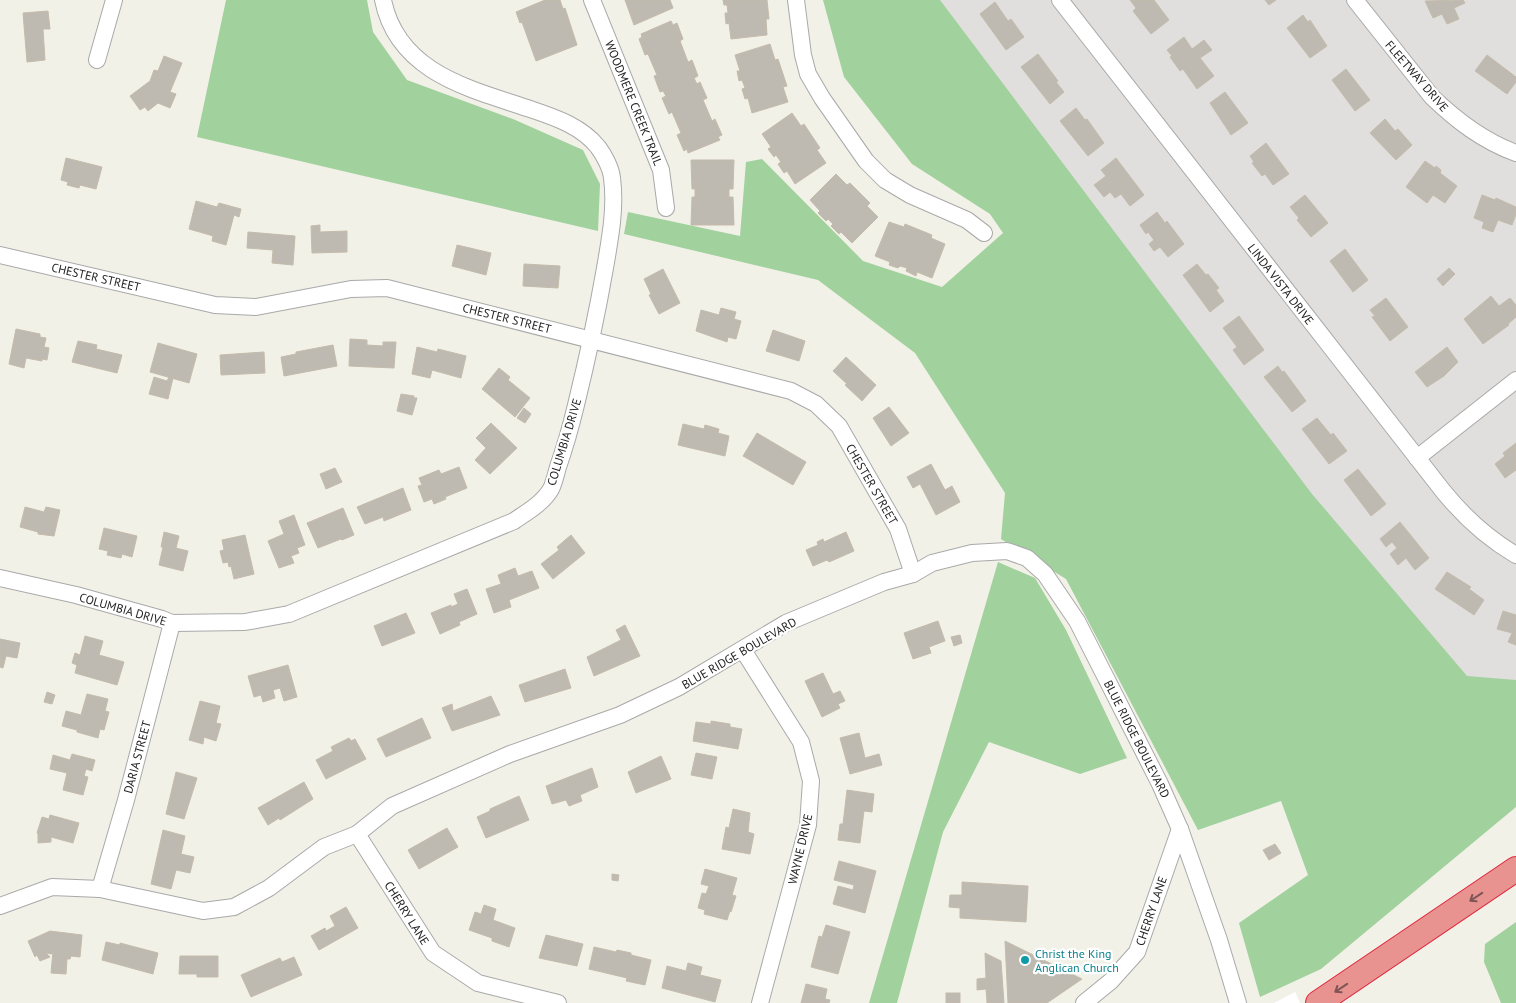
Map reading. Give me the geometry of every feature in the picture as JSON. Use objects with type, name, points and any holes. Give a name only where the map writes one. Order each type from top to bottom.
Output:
[{"type":"highway","points":[[1318,1003],[1516,869]]},
{"type":"street","points":[[97,60],[114,0]]},
{"type":"street","name":"COLUMBIA DRIVE","points":[[0,578],[76,595],[162,618],[172,623],[245,622],[289,614],[514,521],[537,505],[551,489],[568,436],[592,340],[614,208],[612,176],[600,149],[583,133],[554,117],[462,86],[423,64],[410,54],[399,39],[389,20],[383,0]]},
{"type":"street","name":"WOODMERE CREEK TRAIL","points":[[592,0],[662,170],[666,208]]},
{"type":"street","points":[[796,0],[803,55],[808,74],[866,161],[885,180],[910,195],[944,208],[984,233]]},
{"type":"street","name":"LINDA VISTA DRIVE","points":[[1060,0],[1456,507],[1485,534],[1516,555]]},
{"type":"street","name":"FLEETWAY DRIVE","points":[[1354,0],[1432,97],[1446,111],[1483,138],[1516,153]]},
{"type":"street","name":"CHESTER STREET","points":[[0,255],[215,305],[256,308],[350,289],[387,288],[791,391],[816,404],[839,426],[898,529],[913,574]]},
{"type":"street","points":[[1417,458],[1516,380]]},
{"type":"street","name":"BLUE RIDGE BOULEVARD","points":[[0,906],[52,887],[100,890],[203,911],[234,906],[269,888],[324,847],[357,834],[392,806],[510,754],[620,715],[678,687],[786,623],[884,582],[913,574],[932,563],[972,553],[1007,551],[1027,558],[1045,574],[1077,621],[1160,784],[1180,829],[1238,1003]]},
{"type":"street","name":"DARIA STREET","points":[[100,890],[126,800],[172,623]]},
{"type":"street","name":"WAYNE DRIVE","points":[[743,650],[801,742],[811,781],[808,825],[760,1003]]},
{"type":"street","name":"CHERRY LANE","points":[[1084,1003],[1111,981],[1137,952],[1180,829]]},
{"type":"street","name":"CHERRY LANE","points":[[357,834],[433,954],[478,983],[558,1003]]},
{"type":"shaded area","points":[[907,0],[1516,0],[1516,693],[1457,690]]},
{"type":"green space","points":[[226,0],[367,0],[373,32],[407,80],[513,119],[583,150],[600,184],[598,231],[197,137]]},
{"type":"green space","points":[[823,0],[940,0],[1312,494],[1467,676],[1516,680],[1516,807],[1321,969],[1260,997],[1239,923],[1308,875],[1281,801],[1198,830],[1066,579],[1001,539],[1005,493],[915,353],[818,280],[624,234],[628,212],[740,236],[746,162],[762,159],[863,261],[942,287],[1003,233],[990,214],[912,164],[844,77]]},
{"type":"green space","points":[[998,562],[1035,578],[1066,630],[1127,758],[1080,774],[989,742],[943,832],[897,1003],[869,1003]]},
{"type":"green space","points":[[1516,922],[1516,1003],[1501,1003],[1484,962],[1485,944]]},
{"type":"pier","points":[[1295,992],[1300,1003],[1274,1003]]},
{"type":"building","points":[[545,0],[560,0],[563,9],[565,8],[577,45],[536,61],[522,22],[520,23],[516,12]]},
{"type":"building","points":[[625,0],[670,0],[673,8],[634,25]]},
{"type":"building","points":[[723,0],[767,0],[769,19],[766,19],[767,35],[731,39],[729,23],[726,24],[725,13],[728,13],[727,5],[724,5]]},
{"type":"building","points":[[1130,0],[1154,0],[1169,20],[1151,34],[1133,11],[1136,8]]},
{"type":"building","points":[[1265,0],[1276,0],[1269,5]]},
{"type":"building","points":[[1463,0],[1465,3],[1454,8],[1459,19],[1447,24],[1442,14],[1433,18],[1425,1]]},
{"type":"building","points":[[995,2],[1008,21],[1011,19],[1024,37],[1006,50],[980,14]]},
{"type":"building","points":[[48,11],[50,29],[43,29],[45,60],[27,62],[23,13]]},
{"type":"building","points":[[1303,15],[1308,22],[1310,20],[1327,46],[1310,58],[1287,28]]},
{"type":"building","points":[[671,21],[673,25],[677,23],[683,39],[680,41],[688,62],[692,60],[698,76],[694,78],[697,84],[700,82],[707,98],[703,100],[712,121],[715,119],[722,135],[718,137],[720,140],[688,153],[687,149],[684,151],[677,135],[681,133],[672,112],[669,114],[662,98],[666,96],[663,91],[660,92],[654,76],[657,75],[648,54],[645,55],[639,39],[642,37],[641,34]]},
{"type":"building","points":[[1184,37],[1192,49],[1204,40],[1212,50],[1200,58],[1214,76],[1197,89],[1183,69],[1180,71],[1167,50]]},
{"type":"building","points":[[770,44],[775,60],[778,59],[787,86],[783,87],[788,102],[752,113],[748,98],[745,99],[742,89],[745,88],[742,80],[739,81],[737,71],[740,71],[735,55]]},
{"type":"building","points":[[1038,54],[1064,92],[1050,104],[1021,67]]},
{"type":"building","points":[[1487,55],[1516,77],[1516,82],[1507,94],[1475,71]]},
{"type":"building","points":[[164,56],[182,63],[170,92],[176,94],[170,108],[158,103],[148,111],[145,107],[140,110],[130,96],[150,81],[154,70],[158,71]]},
{"type":"building","points":[[1346,69],[1370,100],[1355,111],[1332,80]]},
{"type":"building","points":[[1225,92],[1248,123],[1231,135],[1210,103]]},
{"type":"building","points":[[1076,108],[1085,120],[1087,119],[1104,143],[1088,156],[1060,121]]},
{"type":"building","points":[[792,113],[801,126],[804,124],[820,148],[817,150],[826,163],[795,184],[787,171],[784,173],[778,164],[781,162],[776,155],[774,157],[768,149],[771,147],[762,134]]},
{"type":"building","points":[[1385,119],[1395,131],[1398,129],[1412,145],[1396,160],[1370,133]]},
{"type":"building","points":[[1266,143],[1289,174],[1273,185],[1265,174],[1262,176],[1252,163],[1254,162],[1250,156]]},
{"type":"building","points":[[66,158],[102,167],[96,189],[80,185],[79,188],[67,185],[68,182],[61,180]]},
{"type":"building","points":[[1116,158],[1144,195],[1130,206],[1121,194],[1115,198],[1110,192],[1104,197],[1094,185],[1106,176],[1101,170]]},
{"type":"building","points":[[691,160],[734,160],[733,189],[729,189],[729,197],[733,197],[734,225],[691,225],[692,197],[695,197],[695,189],[692,189]]},
{"type":"building","points":[[1425,161],[1435,168],[1436,166],[1441,170],[1440,173],[1457,186],[1445,203],[1433,195],[1427,203],[1406,187]]},
{"type":"building","points":[[836,174],[847,185],[850,183],[870,203],[867,206],[878,217],[852,243],[841,232],[839,234],[831,226],[833,224],[828,219],[826,221],[818,213],[820,211],[810,200]]},
{"type":"building","points":[[1305,195],[1328,223],[1311,237],[1297,220],[1299,218],[1290,207]]},
{"type":"building","points":[[1482,195],[1495,200],[1496,198],[1516,207],[1516,214],[1512,225],[1498,220],[1493,232],[1482,228],[1484,222],[1474,218]]},
{"type":"building","points":[[196,201],[217,207],[219,203],[241,209],[239,217],[234,215],[226,245],[212,241],[213,236],[189,229]]},
{"type":"building","points":[[1157,212],[1165,223],[1167,221],[1184,244],[1168,257],[1160,247],[1154,251],[1149,244],[1154,240],[1148,232],[1146,234],[1140,225]]},
{"type":"building","points":[[889,222],[904,227],[905,224],[932,235],[931,238],[945,244],[932,278],[917,272],[916,276],[906,271],[907,268],[889,265],[890,262],[875,256]]},
{"type":"building","points":[[320,225],[320,232],[347,231],[347,252],[312,253],[311,226]]},
{"type":"building","points":[[248,232],[295,236],[293,265],[272,263],[273,250],[247,248]]},
{"type":"building","points":[[457,245],[491,253],[486,275],[452,266]]},
{"type":"building","points":[[1345,249],[1368,280],[1353,292],[1330,261]]},
{"type":"building","points":[[524,264],[560,266],[558,288],[523,286]]},
{"type":"building","points":[[1197,264],[1219,288],[1216,290],[1224,301],[1210,312],[1183,275]]},
{"type":"building","points":[[1449,268],[1455,274],[1443,286],[1437,279]]},
{"type":"building","points":[[663,269],[680,303],[659,314],[649,295],[651,294],[644,279]]},
{"type":"building","points":[[1491,296],[1499,306],[1510,298],[1516,305],[1516,317],[1509,325],[1483,344],[1464,319]]},
{"type":"building","points":[[1386,298],[1408,327],[1390,341],[1372,317],[1375,316],[1370,310]]},
{"type":"building","points":[[721,308],[736,312],[734,319],[741,321],[736,339],[728,337],[727,342],[696,331],[701,310],[719,315]]},
{"type":"building","points":[[1239,316],[1264,350],[1244,365],[1233,350],[1237,347],[1223,328]]},
{"type":"building","points":[[16,329],[40,334],[40,337],[46,338],[44,347],[49,348],[47,360],[26,358],[24,368],[9,364]]},
{"type":"building","points":[[773,330],[805,341],[799,361],[766,351]]},
{"type":"building","points":[[350,339],[367,340],[367,345],[383,346],[383,342],[396,342],[394,368],[349,366]]},
{"type":"building","points":[[78,341],[97,345],[96,349],[122,355],[117,373],[72,362]]},
{"type":"building","points":[[158,343],[197,354],[189,383],[150,372]]},
{"type":"building","points":[[333,345],[337,366],[284,376],[281,357]]},
{"type":"building","points":[[417,347],[437,352],[438,349],[466,356],[461,378],[432,370],[430,378],[412,374]]},
{"type":"building","points":[[1447,347],[1458,362],[1444,376],[1427,387],[1415,372]]},
{"type":"building","points":[[264,352],[265,373],[221,375],[220,355]]},
{"type":"building","points":[[846,357],[876,385],[862,401],[833,371]]},
{"type":"building","points":[[1278,366],[1282,372],[1284,371],[1306,401],[1292,412],[1264,377]]},
{"type":"building","points":[[499,368],[510,377],[508,380],[530,398],[515,417],[482,389]]},
{"type":"building","points":[[154,377],[167,381],[169,377],[173,378],[168,399],[149,394]]},
{"type":"building","points":[[401,394],[417,398],[412,415],[397,411]]},
{"type":"building","points":[[889,407],[909,433],[891,446],[873,418]]},
{"type":"building","points":[[524,408],[531,414],[525,423],[517,418]]},
{"type":"building","points":[[1317,418],[1331,435],[1333,433],[1347,451],[1329,464],[1302,429]]},
{"type":"building","points":[[491,423],[517,448],[490,474],[475,460],[486,448],[476,438]]},
{"type":"building","points":[[683,424],[704,429],[705,425],[719,429],[718,433],[729,436],[725,456],[678,445]]},
{"type":"building","points":[[757,433],[806,462],[793,485],[743,456]]},
{"type":"building","points":[[1516,443],[1516,470],[1505,478],[1495,464],[1505,456],[1503,453]]},
{"type":"building","points":[[931,464],[945,490],[952,486],[960,502],[936,515],[920,484],[913,488],[907,477]]},
{"type":"building","points":[[459,467],[467,488],[434,504],[432,499],[424,502],[418,486],[422,485],[419,478],[439,470],[441,474]]},
{"type":"building","points":[[335,468],[342,482],[326,489],[320,474]]},
{"type":"building","points":[[1358,469],[1386,504],[1371,516],[1344,480]]},
{"type":"building","points":[[403,488],[411,510],[384,521],[383,517],[365,524],[357,507]]},
{"type":"building","points":[[25,507],[44,512],[46,507],[60,510],[54,536],[38,534],[38,532],[20,527]]},
{"type":"building","points":[[343,508],[354,535],[318,548],[307,523]]},
{"type":"building","points":[[294,515],[305,545],[297,548],[299,553],[291,556],[294,563],[279,568],[268,541],[284,534],[279,521]]},
{"type":"building","points":[[1400,522],[1429,558],[1415,570],[1406,558],[1398,565],[1390,554],[1397,548],[1392,542],[1386,547],[1380,539]]},
{"type":"building","points":[[104,528],[137,536],[132,557],[122,554],[121,558],[107,555],[108,551],[99,549]]},
{"type":"building","points":[[164,532],[179,536],[176,548],[188,551],[183,571],[159,565]]},
{"type":"building","points":[[846,532],[854,551],[829,562],[827,560],[813,566],[806,550],[818,545],[817,542],[823,539],[824,542]]},
{"type":"building","points":[[245,535],[254,574],[234,579],[231,566],[229,567],[228,562],[223,563],[220,551],[224,550],[222,540]]},
{"type":"building","points":[[571,535],[585,553],[553,579],[541,564],[559,550],[557,547]]},
{"type":"building","points":[[515,568],[518,576],[532,571],[539,588],[509,600],[511,607],[494,613],[486,589],[501,584],[498,575]]},
{"type":"building","points":[[1447,572],[1471,587],[1469,589],[1484,600],[1474,615],[1435,589]]},
{"type":"building","points":[[467,589],[477,614],[459,622],[460,625],[440,634],[431,613],[458,604],[454,594]]},
{"type":"building","points":[[1503,611],[1516,615],[1516,645],[1508,642],[1512,633],[1497,629]]},
{"type":"building","points":[[406,613],[415,633],[382,646],[374,626]]},
{"type":"building","points":[[938,621],[945,641],[929,647],[931,653],[913,659],[904,633]]},
{"type":"building","points":[[625,625],[640,656],[594,676],[587,657],[621,640],[616,630]]},
{"type":"building","points":[[960,635],[962,643],[954,646],[951,637]]},
{"type":"building","points":[[85,636],[103,641],[99,655],[124,662],[117,685],[75,673],[77,665],[72,663],[75,653],[80,655]]},
{"type":"building","points":[[0,639],[20,643],[17,658],[6,656],[3,668],[0,667]]},
{"type":"building","points":[[288,665],[297,697],[284,701],[280,688],[273,690],[275,698],[263,702],[261,695],[254,697],[248,676]]},
{"type":"building","points":[[565,669],[571,688],[525,702],[519,685]]},
{"type":"building","points":[[823,673],[833,694],[840,691],[845,701],[838,704],[840,708],[822,717],[805,681]]},
{"type":"building","points":[[47,692],[55,695],[52,704],[44,702]]},
{"type":"building","points":[[87,694],[108,699],[105,711],[109,712],[104,730],[100,729],[98,738],[62,726],[66,711],[81,715]]},
{"type":"building","points":[[491,696],[500,715],[452,731],[442,708],[452,704],[453,711]]},
{"type":"building","points":[[200,701],[220,706],[216,723],[221,724],[216,741],[204,737],[203,744],[189,740]]},
{"type":"building","points":[[422,718],[431,738],[386,757],[377,739]]},
{"type":"building","points":[[711,721],[730,724],[730,727],[742,729],[738,749],[693,741],[696,722],[711,724]]},
{"type":"building","points":[[859,733],[865,758],[879,754],[882,765],[850,774],[840,738]]},
{"type":"building","points":[[349,738],[351,741],[355,739],[366,759],[326,779],[316,760],[333,751],[331,747]]},
{"type":"building","points":[[696,753],[717,757],[712,779],[691,775]]},
{"type":"building","points":[[72,754],[95,760],[92,771],[86,769],[84,776],[88,777],[83,795],[63,790],[67,773],[50,769],[53,755],[70,760]]},
{"type":"building","points":[[661,756],[671,779],[636,793],[628,772]]},
{"type":"building","points":[[592,768],[598,787],[580,795],[582,801],[569,806],[566,800],[552,804],[546,786]]},
{"type":"building","points":[[176,772],[197,778],[184,819],[166,814]]},
{"type":"building","points":[[304,782],[313,799],[280,820],[279,818],[268,825],[258,808]]},
{"type":"building","points":[[847,790],[874,794],[872,812],[864,811],[860,843],[838,840],[840,824],[843,824]]},
{"type":"building","points":[[519,796],[529,820],[486,838],[477,817]]},
{"type":"building","points":[[733,809],[750,813],[748,832],[754,834],[750,854],[722,849],[726,827],[729,828]]},
{"type":"building","points":[[50,815],[79,823],[73,843],[51,837],[51,842],[38,843],[37,833],[42,817],[49,819]]},
{"type":"building","points":[[447,828],[458,847],[419,869],[408,850]]},
{"type":"building","points":[[163,830],[185,836],[181,854],[194,857],[190,873],[176,870],[171,889],[151,884]]},
{"type":"building","points":[[1275,844],[1281,853],[1269,860],[1263,850]]},
{"type":"building","points":[[839,861],[876,871],[865,913],[833,904],[838,886],[853,890],[854,885],[834,880]]},
{"type":"building","points":[[705,869],[737,878],[732,895],[736,896],[727,920],[704,914],[705,910],[698,908],[702,893],[706,894],[709,886],[701,884]]},
{"type":"building","points":[[612,874],[619,875],[618,881],[612,880]]},
{"type":"building","points":[[962,882],[1028,886],[1026,922],[960,918],[960,908],[949,907],[950,895],[962,895]]},
{"type":"building","points":[[484,905],[496,909],[493,920],[515,928],[509,947],[492,941],[492,938],[469,930],[475,912],[481,914]]},
{"type":"building","points":[[346,907],[358,928],[319,950],[311,936],[325,928],[326,931],[335,926],[330,916]]},
{"type":"building","points":[[826,925],[850,932],[838,974],[811,967],[819,936],[822,937]]},
{"type":"building","points":[[50,931],[82,935],[80,957],[71,956],[70,959],[67,959],[66,974],[51,973],[53,951],[52,954],[46,953],[50,957],[40,961],[37,955],[35,957],[28,941]]},
{"type":"building","points":[[546,935],[583,944],[577,966],[539,958]]},
{"type":"building","name":"Christ the King Anglican Church","points":[[1005,941],[1082,979],[1047,1003],[1008,1003]]},
{"type":"building","points":[[106,942],[120,945],[120,943],[158,953],[153,974],[102,960]]},
{"type":"building","points":[[594,947],[631,953],[631,955],[651,960],[645,985],[626,981],[627,978],[589,969]]},
{"type":"building","points":[[985,953],[1001,961],[1004,1003],[987,1003],[986,989],[977,990],[977,979],[986,978]]},
{"type":"building","points":[[180,956],[218,956],[218,977],[197,977],[197,974],[179,974]]},
{"type":"building","points":[[294,957],[302,975],[251,997],[241,975],[280,958],[282,962]]},
{"type":"building","points":[[688,963],[702,967],[700,975],[721,980],[715,1002],[662,988],[667,966],[686,971]]},
{"type":"building","points":[[806,984],[827,989],[825,999],[830,1000],[829,1003],[801,1003]]},
{"type":"building","points":[[946,993],[960,993],[960,1003],[946,1003]]},
{"type":"place","name":"Christ the King Anglican Church","points":[[1025,960]]}]
